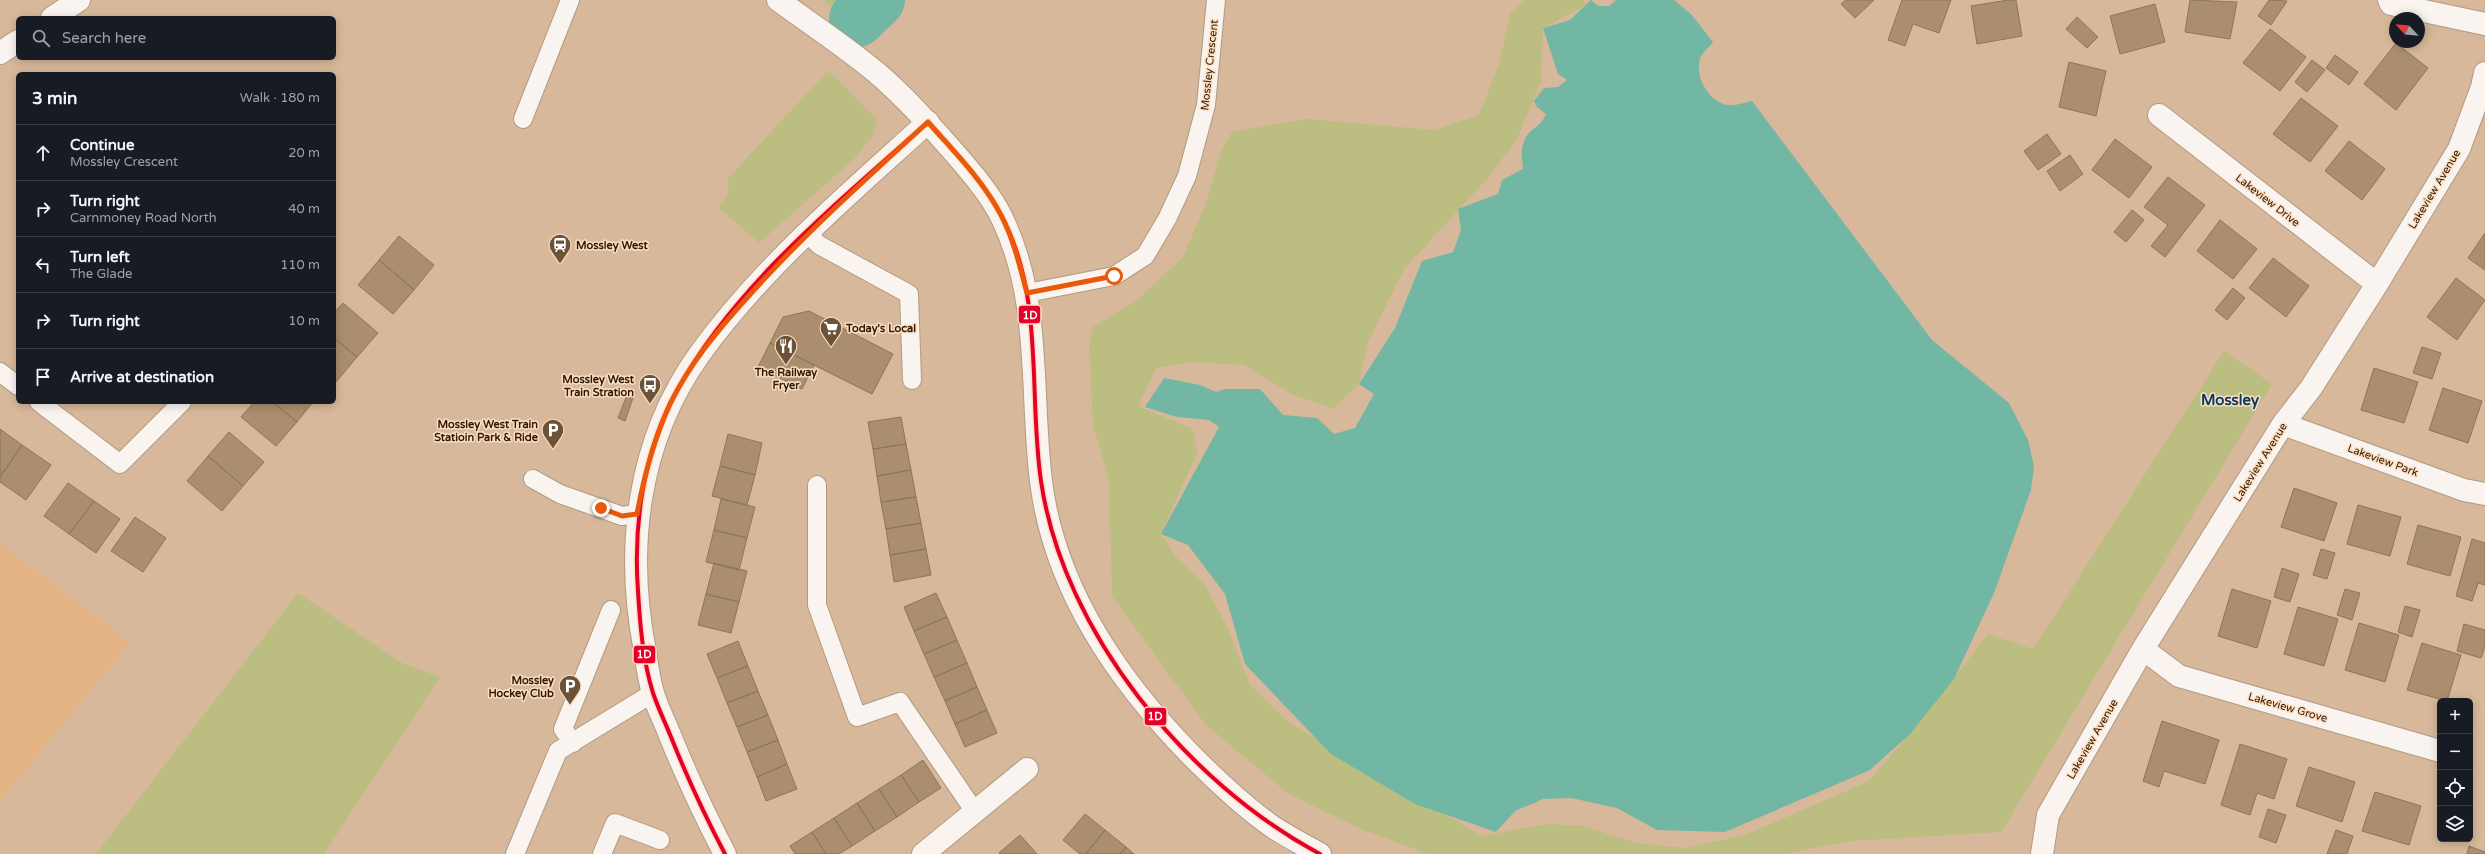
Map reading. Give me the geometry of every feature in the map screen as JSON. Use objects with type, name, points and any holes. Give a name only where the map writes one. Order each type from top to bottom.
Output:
[{"type":"street","points":[[55,16],[79,0]]},
{"type":"street","points":[[778,0],[878,74],[928,122],[982,185],[1002,216],[1016,252],[1027,293],[1036,370],[1038,438],[1044,497],[1053,540],[1099,640],[1134,691],[1174,737],[1224,789],[1273,827],[1320,854]]},
{"type":"street","points":[[2389,0],[2391,4],[2485,24]]},
{"type":"street","points":[[0,53],[16,42]]},
{"type":"street","name":"Lakeview Avenue","points":[[2042,854],[2048,815],[2143,649],[2283,424],[2311,388],[2377,284],[2459,149],[2482,87],[2485,73]]},
{"type":"street","name":"Lakeview Drive","points":[[2159,115],[2377,284]]},
{"type":"street","points":[[725,854],[696,798],[652,693],[637,602],[635,558],[637,514],[657,436],[670,404],[699,355],[735,311],[807,233],[928,122]]},
{"type":"street","name":"Lakeview Park","points":[[2283,424],[2464,490],[2485,494]]},
{"type":"street","name":"Lakeview Grove","points":[[2143,649],[2179,676],[2437,750]]},
{"type":"street","points":[[923,854],[1027,769]]},
{"type":"lane","points":[[523,119],[570,0]]},
{"type":"lane","name":"Mossley Crescent","points":[[1027,293],[1114,276],[1145,256],[1167,219],[1187,176],[1206,105],[1216,0]]},
{"type":"lane","points":[[807,233],[819,245],[909,294],[912,380]]},
{"type":"lane","points":[[0,372],[16,384]]},
{"type":"lane","points":[[42,404],[120,464],[180,404]]},
{"type":"lane","points":[[533,479],[560,494],[622,516],[637,514]]},
{"type":"lane","points":[[817,485],[817,605],[857,717],[900,702],[975,812]]},
{"type":"lane","points":[[572,742],[563,729],[611,610]]},
{"type":"lane","points":[[515,854],[558,751],[652,693]]},
{"type":"lane","points":[[602,854],[615,823],[660,840]]},
{"type":"shaded area","points":[[0,543],[130,643],[0,801]]},
{"type":"green space","points":[[905,0],[868,33],[824,1]]},
{"type":"green space","points":[[1524,0],[1583,0],[1586,5],[1543,28],[1541,81],[1517,139],[1487,179],[1404,269],[1368,342],[1359,384],[1334,409],[1293,395],[1244,365],[1190,362],[1156,368],[1138,406],[1193,429],[1197,453],[1161,534],[1177,558],[1205,585],[1227,627],[1250,685],[1291,724],[1482,836],[1549,824],[1583,826],[1636,843],[1685,848],[1745,835],[1869,781],[1927,713],[1988,634],[2033,649],[2224,351],[2272,384],[2001,832],[1851,841],[1783,854],[1428,854],[1361,829],[1289,794],[1206,725],[1112,596],[1109,481],[1093,425],[1089,344],[1094,326],[1135,302],[1183,257],[1205,205],[1222,150],[1232,132],[1306,119],[1434,130],[1479,115],[1500,62],[1510,14]]},
{"type":"green space","points":[[829,70],[877,120],[872,137],[856,157],[759,243],[718,207],[724,201],[729,188],[727,179]]},
{"type":"green space","points":[[298,593],[402,663],[440,677],[324,854],[96,854]]},
{"type":"water","points":[[1591,0],[1598,6],[1609,6],[1616,0],[1674,0],[1691,14],[1713,42],[1702,54],[1699,62],[1702,83],[1710,95],[1715,100],[1728,105],[1736,105],[1752,101],[1932,340],[2009,403],[2028,440],[2034,466],[2031,490],[1994,593],[1954,679],[1911,733],[1870,770],[1725,832],[1657,830],[1617,808],[1571,798],[1543,799],[1515,811],[1496,832],[1415,804],[1331,754],[1245,664],[1225,594],[1188,545],[1161,534],[1219,427],[1209,420],[1177,417],[1145,407],[1164,378],[1200,385],[1216,392],[1225,389],[1260,389],[1283,415],[1317,418],[1334,434],[1355,428],[1374,394],[1359,384],[1395,328],[1422,261],[1453,252],[1461,230],[1458,209],[1498,194],[1502,180],[1523,169],[1522,153],[1524,141],[1528,134],[1542,122],[1546,114],[1537,107],[1534,101],[1544,88],[1558,87],[1567,80],[1558,74],[1543,28],[1570,20]]},
{"type":"building","points":[[1846,0],[1874,0],[1855,18],[1841,4]]},
{"type":"building","points":[[1902,0],[1951,0],[1939,33],[1913,24],[1905,46],[1888,40]]},
{"type":"building","points":[[2016,0],[2022,36],[1977,44],[1971,6]]},
{"type":"building","points":[[2190,0],[2237,2],[2230,39],[2185,32]]},
{"type":"building","points":[[2269,0],[2287,1],[2271,25],[2258,16]]},
{"type":"building","points":[[2155,4],[2165,42],[2120,54],[2110,16]]},
{"type":"building","points":[[2077,17],[2098,37],[2087,48],[2066,29]]},
{"type":"building","points":[[2270,29],[2306,57],[2280,91],[2243,63]]},
{"type":"building","points":[[2392,48],[2402,48],[2428,68],[2396,110],[2364,84]]},
{"type":"building","points":[[2335,55],[2358,72],[2349,85],[2326,68]]},
{"type":"building","points":[[2312,60],[2325,70],[2307,92],[2295,82]]},
{"type":"building","points":[[2069,62],[2106,71],[2096,116],[2059,107]]},
{"type":"building","points":[[2301,98],[2338,126],[2310,162],[2273,134]]},
{"type":"building","points":[[2047,134],[2061,154],[2038,170],[2024,151]]},
{"type":"building","points":[[2115,139],[2152,167],[2129,198],[2092,170]]},
{"type":"building","points":[[2349,141],[2385,169],[2362,200],[2325,171]]},
{"type":"building","points":[[2070,155],[2083,174],[2060,191],[2047,171]]},
{"type":"building","points":[[2168,177],[2205,205],[2165,257],[2151,246],[2168,225],[2144,207]]},
{"type":"building","points":[[2132,210],[2144,220],[2126,242],[2114,232]]},
{"type":"building","points":[[2220,220],[2257,249],[2233,279],[2197,251]]},
{"type":"building","points":[[2485,233],[2485,270],[2468,258]]},
{"type":"building","points":[[399,236],[434,265],[414,290],[379,260]]},
{"type":"building","points":[[2273,258],[2309,286],[2286,317],[2249,288]]},
{"type":"building","points":[[379,260],[414,290],[393,314],[358,285]]},
{"type":"building","points":[[2456,278],[2485,300],[2457,340],[2427,317]]},
{"type":"building","points":[[2233,288],[2245,298],[2227,320],[2215,310]]},
{"type":"building","points":[[343,303],[378,333],[357,357],[336,340],[336,311]]},
{"type":"building","name":"Today's Local","points":[[809,311],[893,354],[872,394],[770,343],[783,317]]},
{"type":"building","points":[[336,340],[357,357],[336,382]]},
{"type":"building","name":"The Railway Fryer","points":[[770,343],[814,365],[802,389],[758,367]]},
{"type":"building","points":[[2422,347],[2441,353],[2432,379],[2413,373]]},
{"type":"building","points":[[2374,368],[2418,382],[2404,423],[2361,410]]},
{"type":"building","points":[[2443,388],[2482,401],[2468,443],[2429,430]]},
{"type":"building","points":[[629,390],[635,392],[625,421],[618,418]]},
{"type":"building","points":[[252,404],[275,404],[297,422],[276,446],[241,417]]},
{"type":"building","points":[[275,404],[311,404],[297,422]]},
{"type":"building","points":[[901,417],[906,444],[873,449],[868,422]]},
{"type":"building","points":[[0,429],[22,445],[0,477]]},
{"type":"building","points":[[229,432],[264,462],[243,486],[208,456]]},
{"type":"building","points":[[728,434],[762,443],[755,475],[720,466]]},
{"type":"building","points":[[906,444],[911,470],[877,476],[873,449]]},
{"type":"building","points":[[22,445],[51,465],[26,500],[0,482],[0,477]]},
{"type":"building","points":[[208,456],[243,486],[222,511],[187,481]]},
{"type":"building","points":[[720,466],[755,475],[747,505],[712,496]]},
{"type":"building","points":[[911,470],[916,497],[881,502],[877,476]]},
{"type":"building","points":[[68,483],[94,501],[69,534],[44,516]]},
{"type":"building","points":[[2294,488],[2337,503],[2324,541],[2281,527]]},
{"type":"building","points":[[916,497],[921,523],[886,529],[881,502]]},
{"type":"building","points":[[721,499],[755,507],[747,538],[714,530]]},
{"type":"building","points":[[94,501],[120,519],[96,553],[69,534]]},
{"type":"building","points":[[2358,505],[2401,517],[2390,556],[2347,544]]},
{"type":"building","points":[[135,517],[166,538],[143,572],[111,551]]},
{"type":"building","points":[[921,523],[926,549],[890,555],[886,529]]},
{"type":"building","points":[[2418,525],[2461,537],[2450,576],[2407,564]]},
{"type":"building","points":[[714,530],[747,538],[739,570],[706,562]]},
{"type":"building","points":[[2472,539],[2485,543],[2485,585],[2478,583],[2472,601],[2456,596]]},
{"type":"building","points":[[926,549],[931,575],[894,582],[890,555]]},
{"type":"building","points":[[2321,549],[2335,553],[2327,579],[2313,575]]},
{"type":"building","points":[[714,563],[747,571],[739,602],[706,594]]},
{"type":"building","points":[[2282,568],[2299,574],[2290,602],[2274,597]]},
{"type":"building","points":[[2232,589],[2271,601],[2257,648],[2218,636]]},
{"type":"building","points":[[2345,589],[2360,593],[2352,620],[2337,615]]},
{"type":"building","points":[[936,593],[947,617],[914,631],[904,607]]},
{"type":"building","points":[[706,594],[739,602],[731,633],[698,625]]},
{"type":"building","points":[[2405,606],[2420,610],[2412,637],[2398,632]]},
{"type":"building","points":[[2298,607],[2338,619],[2324,666],[2284,654]]},
{"type":"building","points":[[947,617],[957,640],[924,654],[914,631]]},
{"type":"building","points":[[2359,623],[2399,635],[2385,682],[2345,670]]},
{"type":"building","points":[[2464,624],[2485,630],[2485,646],[2481,658],[2457,651]]},
{"type":"building","points":[[957,640],[967,663],[934,677],[924,654]]},
{"type":"building","points":[[738,641],[748,666],[717,678],[707,654]]},
{"type":"building","points":[[2422,643],[2461,655],[2448,698],[2437,698],[2407,690]]},
{"type":"building","points":[[967,663],[977,687],[945,701],[934,677]]},
{"type":"building","points":[[748,666],[758,691],[727,703],[717,678]]},
{"type":"building","points":[[977,687],[987,710],[955,724],[945,701]]},
{"type":"building","points":[[758,691],[768,715],[737,727],[727,703]]},
{"type":"building","points":[[987,710],[997,733],[965,747],[955,724]]},
{"type":"building","points":[[768,715],[778,740],[747,752],[737,727]]},
{"type":"building","points":[[2162,721],[2219,740],[2205,784],[2164,771],[2159,787],[2143,781]]},
{"type":"building","points":[[778,740],[787,764],[757,777],[747,752]]},
{"type":"building","points":[[2240,744],[2287,759],[2274,799],[2257,793],[2250,815],[2221,805]]},
{"type":"building","points":[[923,760],[941,788],[919,802],[901,775]]},
{"type":"building","points":[[787,764],[797,789],[766,801],[757,777]]},
{"type":"building","points":[[2309,767],[2355,782],[2342,822],[2296,806]]},
{"type":"building","points":[[901,775],[919,802],[897,817],[879,789]]},
{"type":"building","points":[[879,789],[897,817],[875,831],[857,803]]},
{"type":"building","points":[[2375,792],[2421,806],[2409,845],[2362,831]]},
{"type":"building","points":[[857,803],[875,831],[852,846],[834,818]]},
{"type":"building","points":[[2268,809],[2286,815],[2276,843],[2259,837]]},
{"type":"building","points":[[1085,814],[1105,830],[1086,854],[1080,854],[1063,840]]},
{"type":"building","points":[[834,818],[852,846],[839,854],[826,854],[812,832]]},
{"type":"building","points":[[1105,830],[1126,847],[1120,854],[1086,854]]},
{"type":"building","points":[[2336,830],[2353,836],[2347,854],[2327,854]]},
{"type":"building","points":[[812,832],[826,854],[795,854],[790,846]]},
{"type":"building","points":[[1020,835],[1037,854],[999,853]]},
{"type":"building","points":[[2469,846],[2485,852],[2485,854],[2467,854]]},
{"type":"building","points":[[1126,847],[1134,854],[1120,854]]},
{"type":"waterway","points":[[857,19],[877,0]]},
{"type":"transit line","name":"1D","points":[[725,854],[703,811],[655,699],[644,656],[639,604],[637,539],[649,460],[667,410],[679,387],[703,349],[730,313],[760,278],[792,245],[928,122],[967,166],[985,190],[1001,215],[1015,246],[1024,279],[1030,312],[1033,345],[1037,447],[1041,481],[1054,537],[1075,593],[1104,647],[1139,698],[1179,745],[1223,787],[1271,824],[1320,854]]},
{"type":"place","name":"Mossley West","points":[[560,264]]},
{"type":"place","name":"Today's Local","points":[[831,348]]},
{"type":"place","name":"The Railway Fryer","points":[[786,366]]},
{"type":"place","name":"Mossley West Train Stration","points":[[650,404]]},
{"type":"place","name":"Mossley West Train Statioin Park & Ride","points":[[553,450]]},
{"type":"place","name":"Mossley Hockey Club","points":[[570,706]]},
{"type":"district","name":"Mossley","points":[[2230,400]]},
{"type":"route","points":[[601,508],[622,516],[637,514],[648,464],[657,436],[670,404],[699,355],[735,311],[807,233],[928,122],[982,185],[1002,216],[1016,252],[1027,293],[1114,276]]}]
